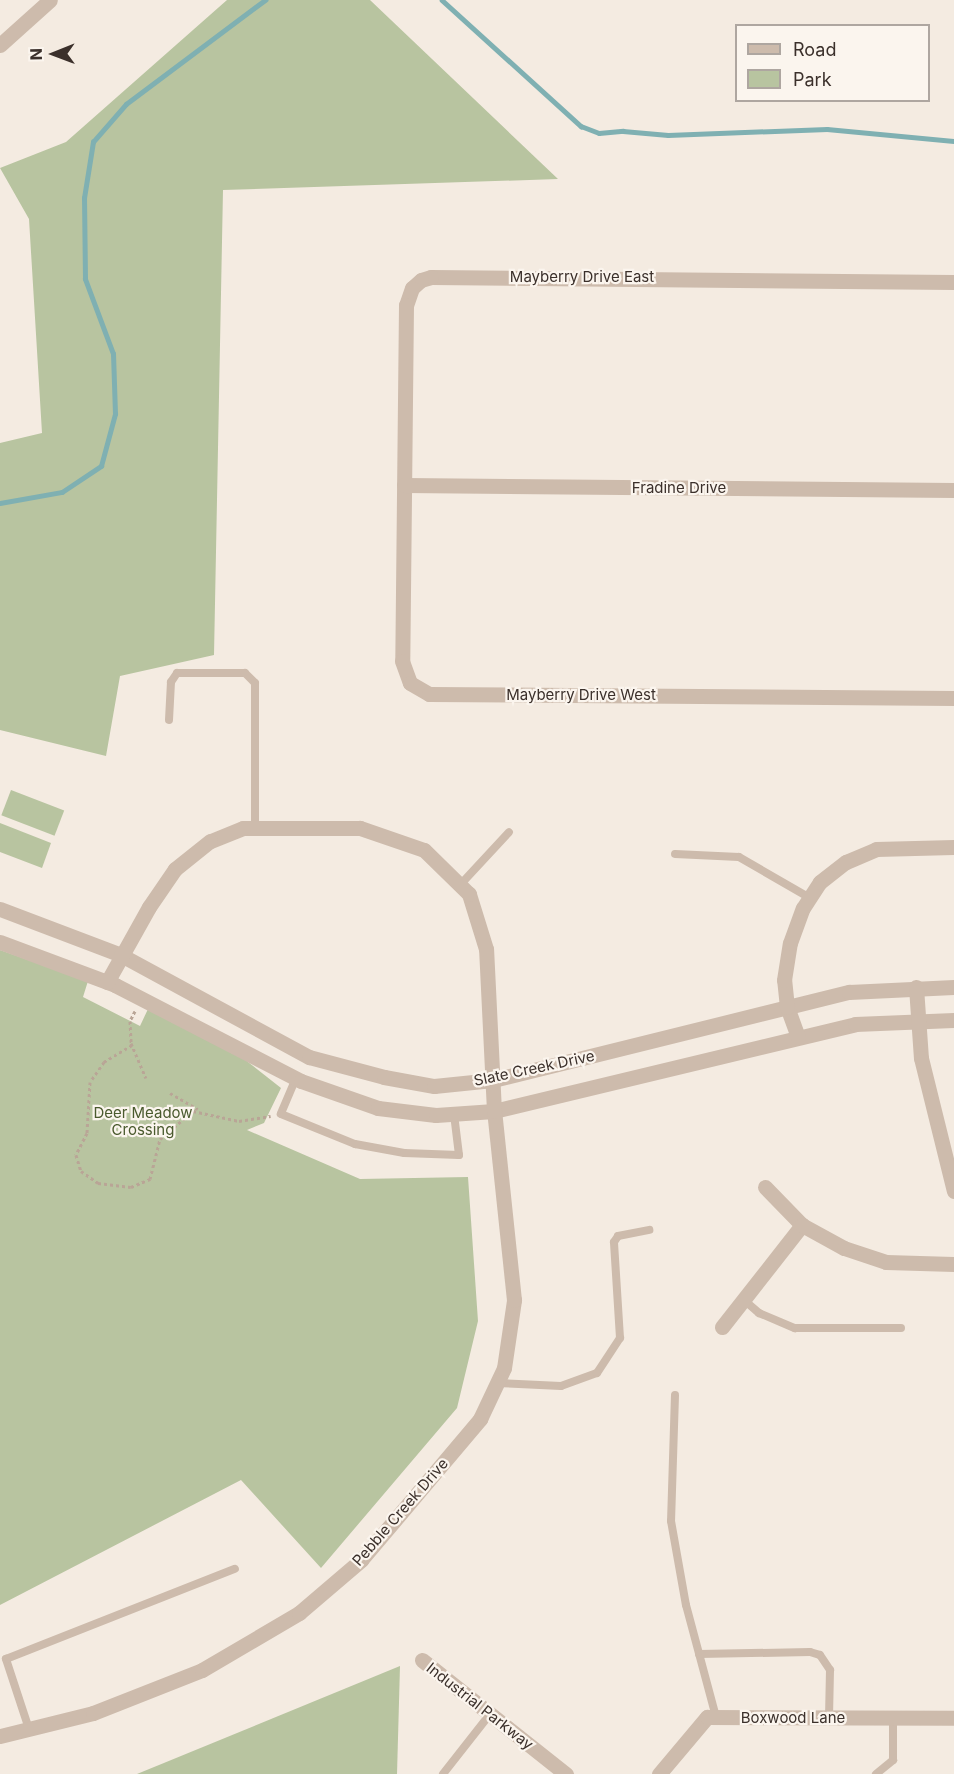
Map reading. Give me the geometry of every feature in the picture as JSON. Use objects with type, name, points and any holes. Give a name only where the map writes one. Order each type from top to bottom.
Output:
[{"type":"street","points":[[0,45],[50,0]]},
{"type":"street","name":"Mayberry Drive East","points":[[404,485],[406,305],[412,288],[421,280],[455,277],[954,282]]},
{"type":"street","name":"Fradine Drive","points":[[404,485],[954,490]]},
{"type":"street","name":"Mayberry Drive West","points":[[404,485],[403,672],[418,689],[429,694],[954,698]]},
{"type":"street","name":"Pebble Creek Drive","points":[[0,1736],[93,1713],[202,1671],[299,1613],[361,1560],[480,1419],[504,1368],[514,1300],[494,1110],[486,949],[469,894],[424,850],[360,828],[243,828],[210,841],[175,869],[121,955],[107,982]]},
{"type":"street","points":[[798,1037],[787,1007],[784,980],[790,944],[810,898],[820,882],[846,862],[876,849],[954,846]]},
{"type":"street","name":"Slate Creek Drive","points":[[0,909],[121,955],[309,1057],[384,1077],[434,1086],[493,1080],[849,992],[916,987],[954,987]]},
{"type":"street","name":"Slate Creek Drive","points":[[0,942],[107,982],[296,1078],[378,1108],[454,1114],[494,1110],[855,1024],[917,1019],[954,1020]]},
{"type":"street","points":[[916,987],[921,1058],[954,1191]]},
{"type":"street","points":[[765,1187],[802,1225],[844,1248],[886,1262],[954,1264]]},
{"type":"street","points":[[722,1327],[802,1225]]},
{"type":"street","name":"Industrial Parkway","points":[[422,1660],[566,1774]]},
{"type":"street","points":[[659,1774],[707,1718],[716,1718]]},
{"type":"street","name":"Boxwood Lane","points":[[716,1718],[954,1718]]},
{"type":"lane","points":[[169,720],[171,682],[177,673],[245,673],[255,683],[255,828]]},
{"type":"lane","points":[[460,885],[509,832]]},
{"type":"lane","points":[[675,854],[739,857],[810,898]]},
{"type":"lane","points":[[296,1078],[281,1114],[355,1144],[404,1153],[459,1155],[454,1114]]},
{"type":"lane","points":[[497,1383],[561,1386],[597,1373],[620,1338],[614,1242],[618,1236],[649,1230]]},
{"type":"lane","points":[[744,1300],[759,1313],[795,1328],[901,1328]]},
{"type":"lane","points":[[675,1395],[671,1521],[699,1654],[716,1718]]},
{"type":"lane","points":[[29,1729],[3,1658],[235,1569]]},
{"type":"lane","points":[[699,1654],[810,1652],[820,1655],[830,1670],[830,1718]]},
{"type":"lane","points":[[443,1774],[490,1714]]},
{"type":"lane","points":[[876,1774],[893,1760],[893,1718]]},
{"type":"path","points":[[141,999],[130,1021],[132,1045],[146,1078]]},
{"type":"path","points":[[132,1045],[104,1062],[90,1082],[87,1133],[76,1155],[87,1176],[98,1183],[122,1187],[150,1179],[160,1139],[175,1124],[199,1110]]},
{"type":"path","points":[[170,1093],[199,1110],[239,1121],[281,1114]]},
{"type":"green space","points":[[227,0],[370,0],[558,179],[223,190],[214,655],[120,676],[106,756],[0,730],[0,443],[42,433],[29,219],[0,168],[66,142]]},
{"type":"green space","points":[[11,790],[64,810],[55,836],[1,815]]},
{"type":"green space","points":[[0,823],[51,843],[42,868],[0,852]]},
{"type":"green space","name":"Deer Meadow Crossing","points":[[0,950],[88,981],[83,997],[140,1026],[148,1009],[239,1055],[281,1088],[264,1123],[247,1130],[360,1179],[468,1177],[478,1321],[457,1408],[321,1568],[241,1480],[0,1605]]},
{"type":"green space","points":[[400,1666],[397,1774],[137,1774]]},
{"type":"waterway","points":[[0,503],[62,492],[101,466],[115,414],[113,354],[85,279],[84,198],[93,142],[126,104],[265,0]]},
{"type":"waterway","points":[[442,0],[581,126],[599,133],[623,131],[668,135],[827,129],[954,141]]}]
